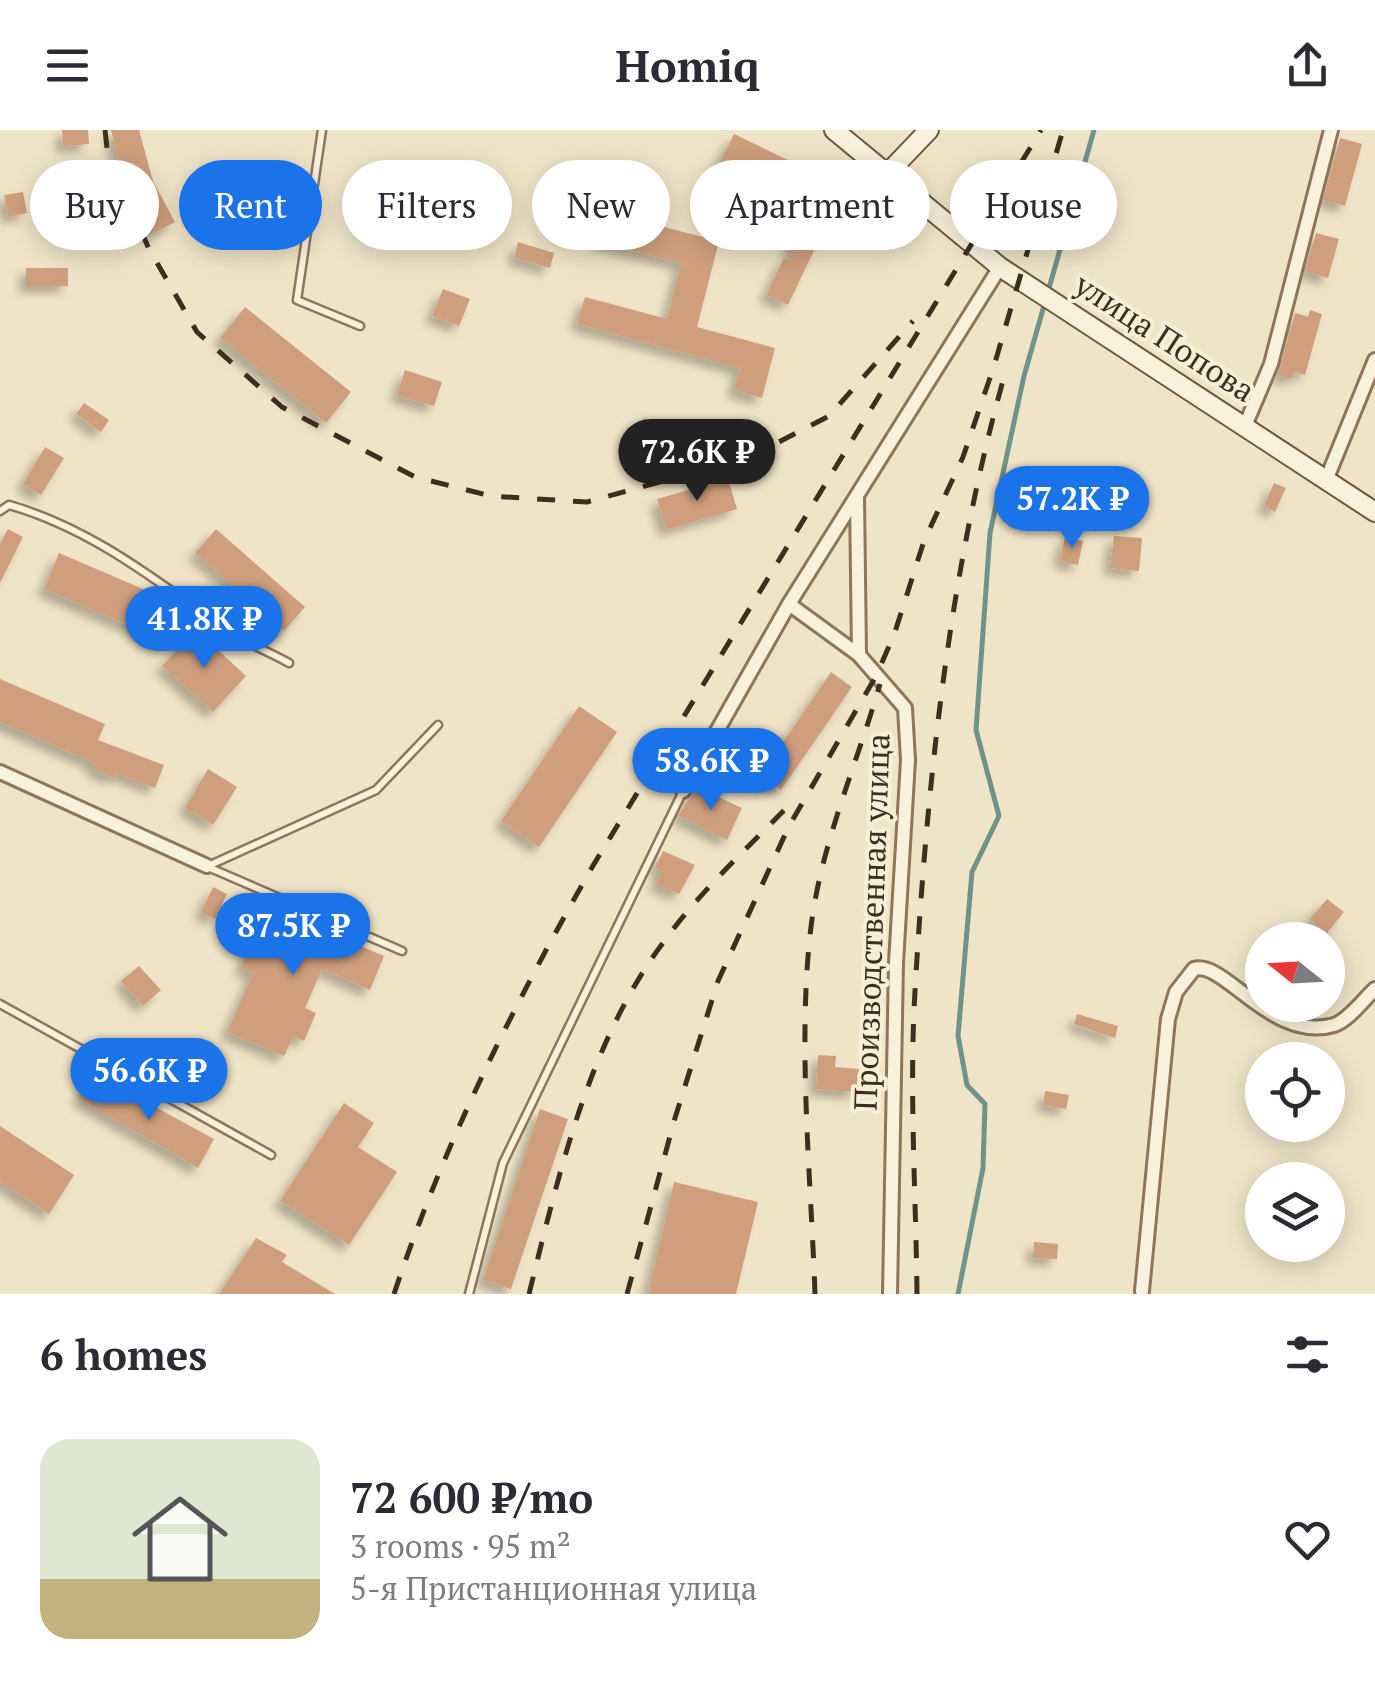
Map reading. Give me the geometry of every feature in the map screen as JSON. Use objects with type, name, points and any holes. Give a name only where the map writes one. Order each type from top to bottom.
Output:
[{"type":"street","name":"улица Попова","points":[[834,130],[867,160]]},
{"type":"street","points":[[900,160],[929,130]]},
{"type":"street","points":[[1245,426],[1271,364],[1331,130]]},
{"type":"street","name":"улица Попова","points":[[930,212],[1000,267],[1375,512]]},
{"type":"street","points":[[683,791],[789,604],[1000,267]]},
{"type":"street","points":[[1327,478],[1375,360]]},
{"type":"street","points":[[856,494],[859,654]]},
{"type":"street","name":"Производственная улица","points":[[789,604],[859,654],[905,708],[908,760],[896,962],[890,1294]]},
{"type":"street","points":[[0,772],[207,866]]},
{"type":"street","points":[[1142,1291],[1168,1019],[1181,982],[1194,970],[1210,969],[1272,1018],[1314,1027],[1338,1024],[1375,989]]},
{"type":"lane","points":[[322,130],[297,300],[360,326]]},
{"type":"lane","points":[[0,511],[10,505],[47,516],[182,594],[223,628],[289,663]]},
{"type":"lane","points":[[207,866],[376,790],[438,725]]},
{"type":"lane","points":[[469,1294],[502,1163],[683,791]]},
{"type":"lane","points":[[207,866],[402,951]]},
{"type":"lane","points":[[0,1004],[271,1155]]},
{"type":"building","points":[[62,130],[88,130],[89,144],[63,146]]},
{"type":"building","points":[[111,130],[139,130],[147,160],[119,160]]},
{"type":"building","points":[[734,134],[788,160],[721,160]]},
{"type":"building","points":[[1340,138],[1362,144],[1345,206],[1323,200]]},
{"type":"building","points":[[23,192],[27,213],[8,217],[4,195]]},
{"type":"building","points":[[159,192],[175,222],[159,230]]},
{"type":"building","points":[[670,229],[690,234],[690,250],[717,250],[697,327],[775,348],[762,398],[734,390],[740,368],[577,324],[585,297],[667,319],[681,263],[630,250],[670,250]]},
{"type":"building","points":[[1316,233],[1339,239],[1328,278],[1305,271]]},
{"type":"building","points":[[518,242],[532,246],[532,250],[554,253],[550,268],[514,258]]},
{"type":"building","points":[[814,250],[788,305],[766,295],[784,258],[794,260],[795,256],[787,252]]},
{"type":"building","points":[[26,268],[68,268],[68,286],[26,286]]},
{"type":"building","points":[[443,289],[470,299],[459,326],[432,316]]},
{"type":"building","points":[[245,307],[351,392],[326,423],[220,338]]},
{"type":"building","points":[[1310,310],[1322,314],[1305,375],[1294,372],[1292,379],[1278,375],[1295,313],[1308,317]]},
{"type":"building","points":[[405,370],[442,382],[434,406],[397,395]]},
{"type":"building","points":[[84,403],[109,420],[101,432],[76,414]]},
{"type":"building","points":[[45,447],[64,458],[41,495],[23,484]]},
{"type":"building","points":[[728,479],[737,509],[666,530],[657,499]]},
{"type":"building","points":[[1274,483],[1286,488],[1275,512],[1264,506]]},
{"type":"building","points":[[8,529],[23,537],[0,583],[0,544]]},
{"type":"building","points":[[216,529],[305,607],[284,631],[195,553]]},
{"type":"building","points":[[1114,536],[1142,538],[1139,571],[1110,568]]},
{"type":"building","points":[[1065,537],[1083,541],[1078,565],[1060,561]]},
{"type":"building","points":[[59,553],[164,598],[149,634],[44,589]]},
{"type":"building","points":[[196,630],[246,676],[213,712],[162,666]]},
{"type":"building","points":[[831,672],[852,687],[781,790],[760,776]]},
{"type":"building","points":[[0,679],[105,724],[98,740],[164,765],[155,788],[117,773],[115,778],[93,769],[95,763],[0,722]]},
{"type":"building","points":[[579,706],[617,732],[539,847],[501,821]]},
{"type":"building","points":[[208,769],[237,787],[213,825],[185,808]]},
{"type":"building","points":[[697,787],[742,808],[727,840],[678,816]]},
{"type":"building","points":[[663,851],[695,865],[679,894],[656,884],[662,871],[655,868]]},
{"type":"building","points":[[213,887],[227,894],[215,919],[201,912]]},
{"type":"building","points":[[1327,899],[1344,912],[1336,922],[1310,919]]},
{"type":"building","points":[[267,906],[384,956],[370,990],[322,969],[305,1008],[316,1013],[304,1041],[294,1036],[284,1056],[227,1032],[253,973],[241,968]]},
{"type":"building","points":[[139,966],[161,990],[143,1006],[121,981]]},
{"type":"building","points":[[1077,1014],[1118,1026],[1115,1038],[1074,1024]]},
{"type":"building","points":[[818,1055],[836,1056],[835,1067],[859,1069],[857,1092],[816,1089]]},
{"type":"building","points":[[92,1077],[133,1103],[137,1097],[214,1139],[198,1168],[78,1098]]},
{"type":"building","points":[[1045,1091],[1069,1095],[1066,1109],[1043,1105]]},
{"type":"building","points":[[344,1103],[374,1123],[358,1147],[397,1172],[349,1245],[280,1201]]},
{"type":"building","points":[[540,1109],[568,1119],[511,1289],[483,1280]]},
{"type":"building","points":[[0,1126],[74,1175],[49,1214],[0,1182]]},
{"type":"building","points":[[674,1182],[758,1202],[736,1294],[648,1294]]},
{"type":"building","points":[[256,1238],[287,1255],[282,1262],[335,1294],[219,1294]]},
{"type":"building","points":[[1034,1242],[1058,1244],[1057,1259],[1033,1258]]},
{"type":"waterway","points":[[958,1294],[983,1168],[985,1104],[967,1085],[958,1036],[972,872],[999,816],[976,730],[990,533],[1024,376],[1094,130]]},
{"type":"railway","points":[[105,130],[108,157],[149,249],[197,332],[282,407],[415,477],[491,496],[587,502],[750,457],[829,416],[913,321]]},
{"type":"railway","points":[[394,1294],[458,1128],[565,916],[1041,130]]},
{"type":"railway","points":[[627,1294],[675,1118],[718,981],[789,826],[876,676],[894,635],[924,541],[963,457],[994,366],[1063,130]]},
{"type":"railway","points":[[917,1294],[913,1029],[926,835],[955,600],[969,522],[1006,370]]},
{"type":"railway","points":[[815,1294],[805,1063],[811,927],[831,835],[880,684]]},
{"type":"railway","points":[[529,1294],[565,1155],[596,1064],[616,1021],[639,979],[680,921],[794,800]]}]
